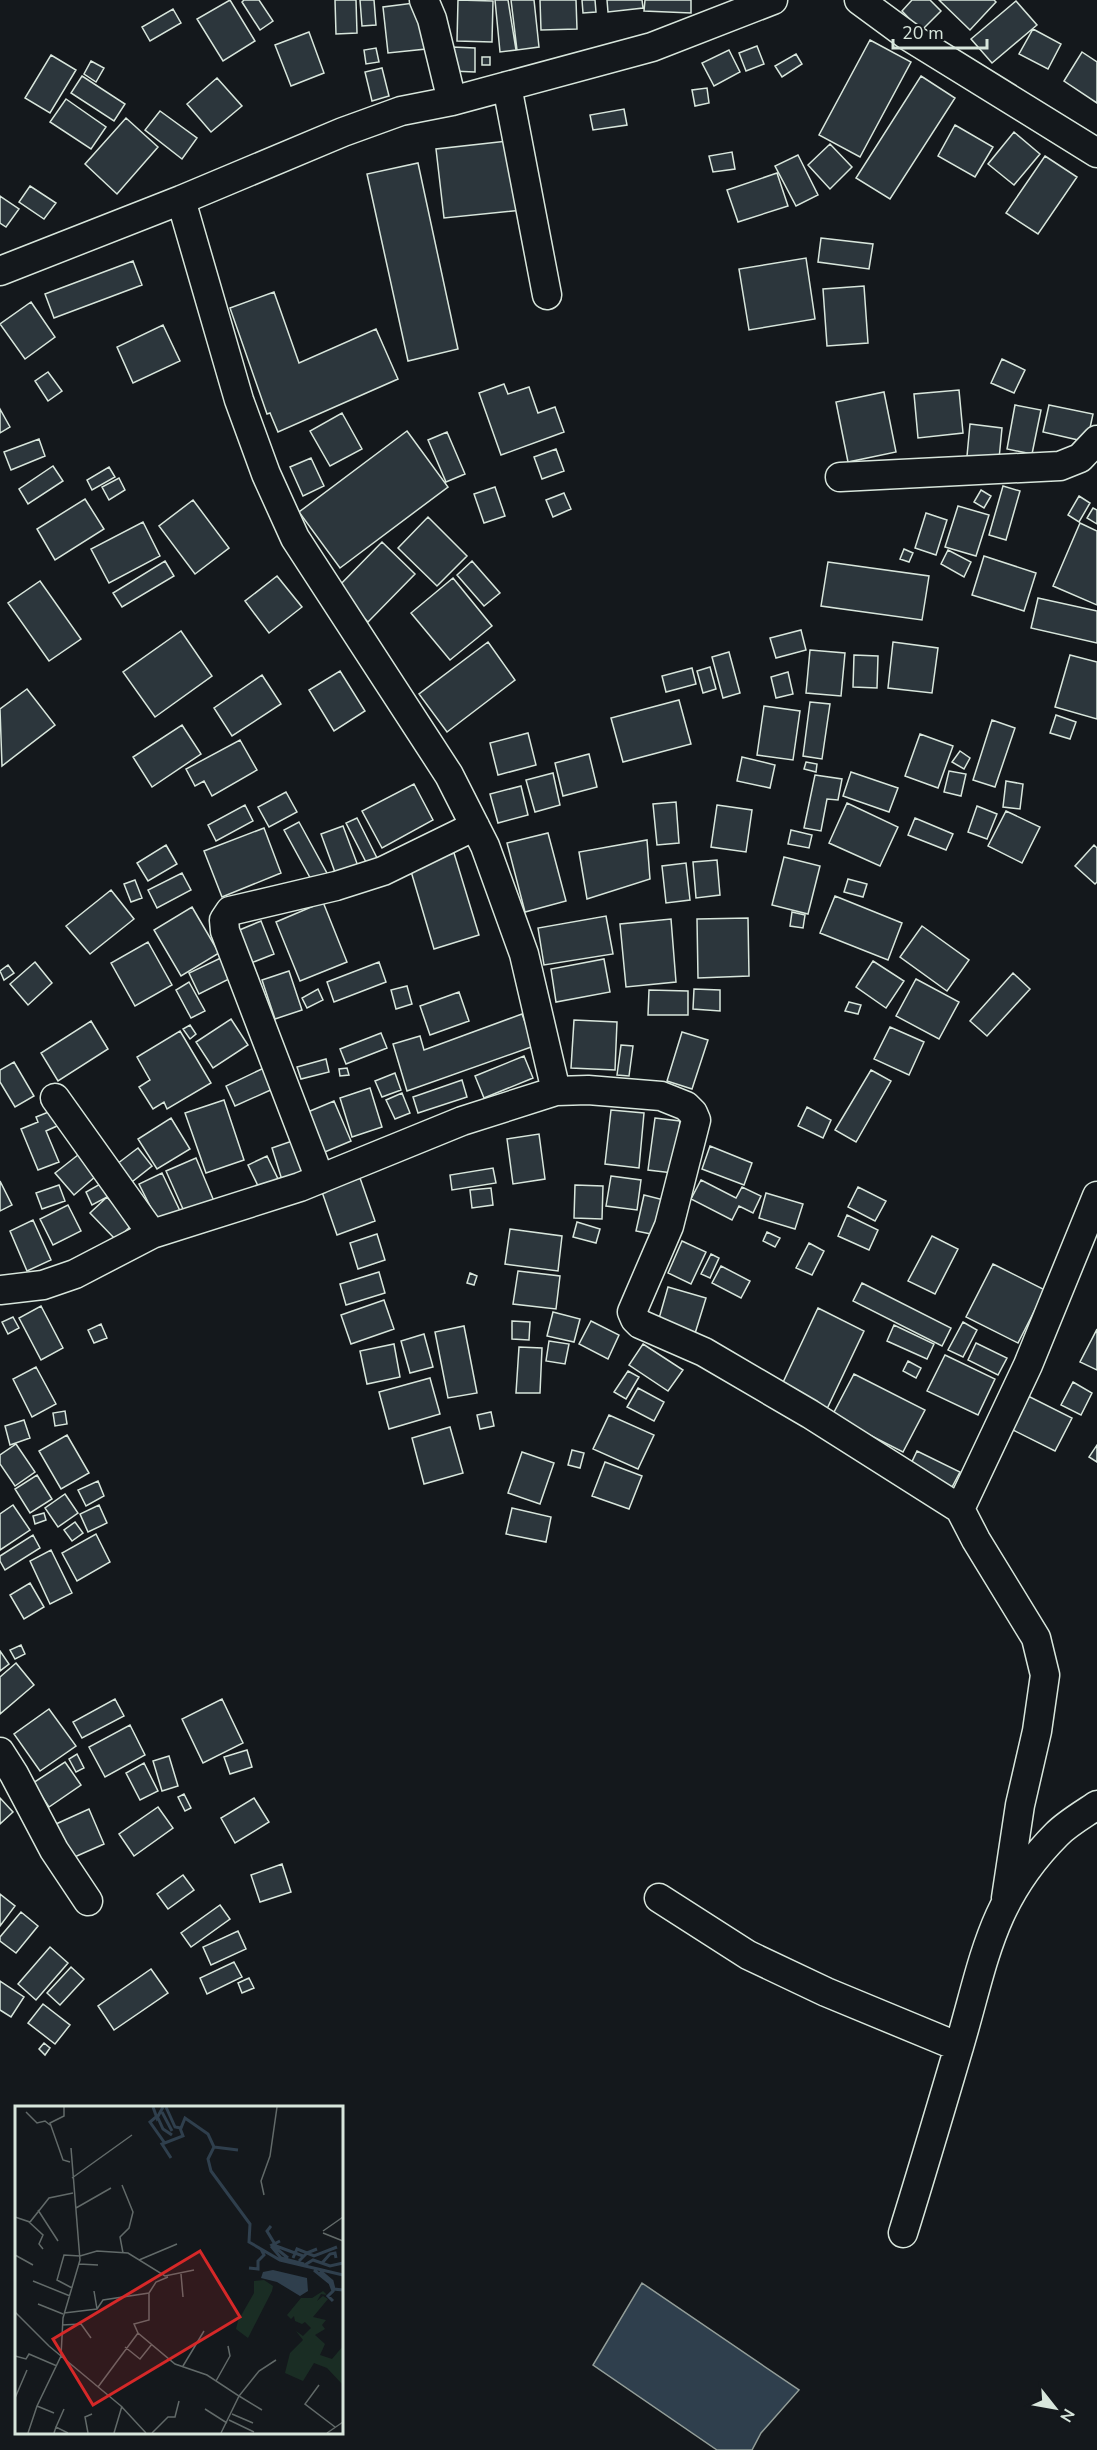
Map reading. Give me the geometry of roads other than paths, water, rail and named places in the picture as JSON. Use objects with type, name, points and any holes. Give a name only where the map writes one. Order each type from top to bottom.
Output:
[{"type":"street","points":[[424,0],[432,19],[452,101]]},
{"type":"street","points":[[0,271],[181,200],[343,132],[401,111],[452,101],[652,47],[773,0]]},
{"type":"street","points":[[859,0],[908,36],[1097,153]]},
{"type":"street","points":[[507,86],[547,295]]},
{"type":"street","points":[[181,200],[239,400],[266,474],[295,538],[449,775],[485,846],[524,954],[556,1090]]},
{"type":"street","points":[[840,477],[1060,466],[1080,458],[1097,440]]},
{"type":"street","points":[[320,1179],[225,931],[224,920],[230,911],[336,886],[383,871],[475,826]]},
{"type":"street","points":[[0,1290],[43,1285],[75,1274],[152,1234],[320,1179],[462,1121],[556,1090],[588,1090],[661,1096],[686,1106],[696,1120],[669,1226],[632,1312],[640,1324],[704,1352],[810,1414],[960,1509],[976,1540],[1036,1638],[1045,1675],[1037,1731],[1020,1804],[1006,1898]]},
{"type":"street","points":[[55,1098],[152,1234]]},
{"type":"street","points":[[960,1509],[1028,1365],[1097,1196]]},
{"type":"street","points":[[0,1752],[54,1850],[88,1901]]},
{"type":"street","points":[[903,2233],[959,2047],[975,1984],[991,1933],[1006,1898],[1023,1872],[1058,1833],[1097,1805]]},
{"type":"street","points":[[660,1898],[748,1954],[826,1992],[959,2047]]},
{"type":"water","points":[[642,2283],[799,2390],[761,2433],[752,2450],[717,2450],[593,2365]]}]
